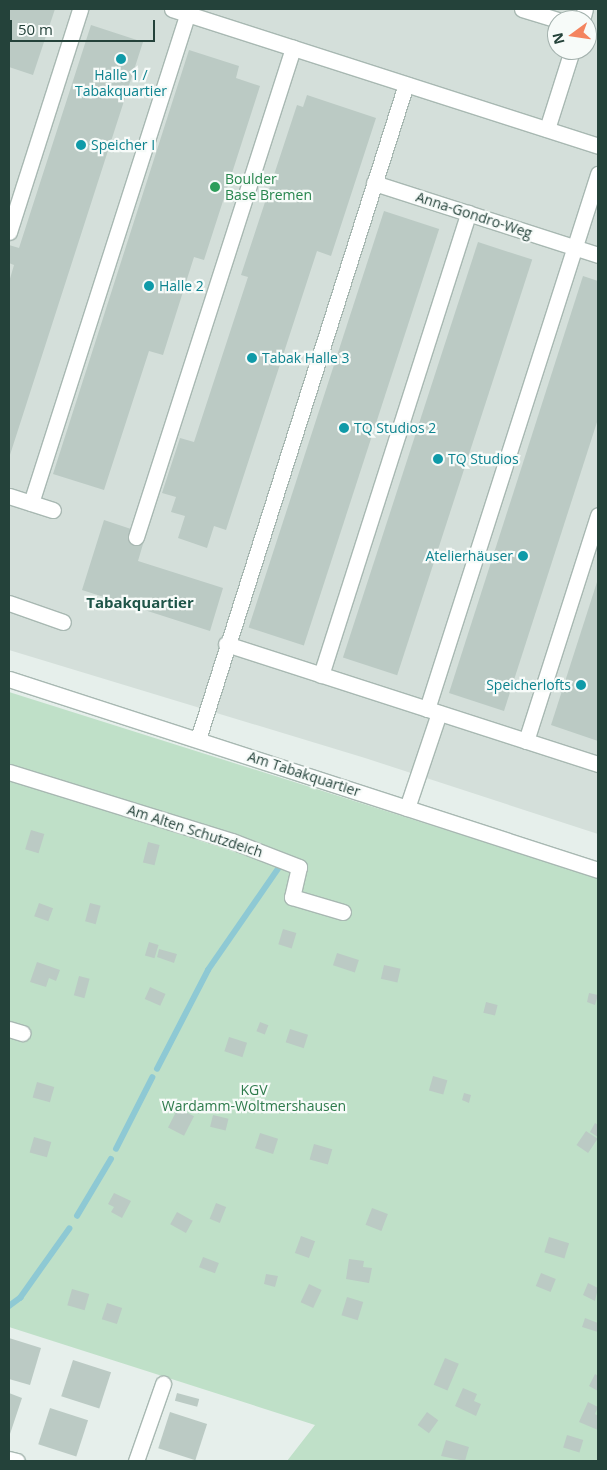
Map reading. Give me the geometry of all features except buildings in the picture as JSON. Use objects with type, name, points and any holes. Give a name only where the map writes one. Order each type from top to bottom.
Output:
[{"type":"street","points":[[9,232],[80,9]]},
{"type":"street","points":[[172,9],[188,11],[293,48],[598,146]]},
{"type":"street","points":[[522,9],[547,17]]},
{"type":"street","points":[[30,502],[188,11]]},
{"type":"street","points":[[136,537],[293,48]]},
{"type":"street","points":[[547,130],[569,60]]},
{"type":"street","points":[[198,739],[226,644],[406,84]]},
{"type":"street","points":[[407,808],[433,711],[598,174]]},
{"type":"street","name":"Anna-Gondro-Weg","points":[[374,183],[598,255]]},
{"type":"street","points":[[320,675],[468,213]]},
{"type":"street","points":[[9,496],[53,510]]},
{"type":"street","points":[[526,741],[598,515]]},
{"type":"street","points":[[9,603],[63,622]]},
{"type":"street","points":[[226,644],[598,764]]},
{"type":"street","name":"Am Tabakquartier","points":[[9,679],[598,870]]},
{"type":"street","name":"Am Alten Schutzdeich","points":[[9,772],[232,841],[299,867],[292,897],[343,912]]},
{"type":"street","points":[[136,1461],[163,1384]]},
{"type":"street","points":[[9,1459],[17,1461]]},
{"type":"shaded area","points":[[9,9],[598,9],[598,834],[365,758],[9,650]]},
{"type":"green space","name":"KGV Wardamm-Woltmershausen","points":[[9,692],[598,878],[598,1461],[287,1461],[315,1425],[9,1327]]},
{"type":"waterway","points":[[157,1069],[208,970],[278,869]]},
{"type":"waterway","points":[[116,1149],[152,1078]]},
{"type":"waterway","points":[[77,1216],[111,1159]]},
{"type":"waterway","points":[[9,1306],[20,1298],[69,1229]]},
{"type":"place","name":"Halle 1 / Tabakquartier","points":[[121,59]]},
{"type":"place","name":"Speicher I","points":[[81,145]]},
{"type":"place","name":"Boulder Base Bremen","points":[[215,187]]},
{"type":"place","name":"Halle 2","points":[[149,286]]},
{"type":"place","name":"Tabak Halle 3","points":[[252,358]]},
{"type":"place","name":"TQ Studios 2","points":[[344,428]]},
{"type":"place","name":"TQ Studios","points":[[438,459]]},
{"type":"place","name":"Atelierhäuser","points":[[523,556]]},
{"type":"place","name":"Speicherlofts","points":[[581,685]]},
{"type":"district","name":"Tabakquartier","points":[[140,603]]}]
